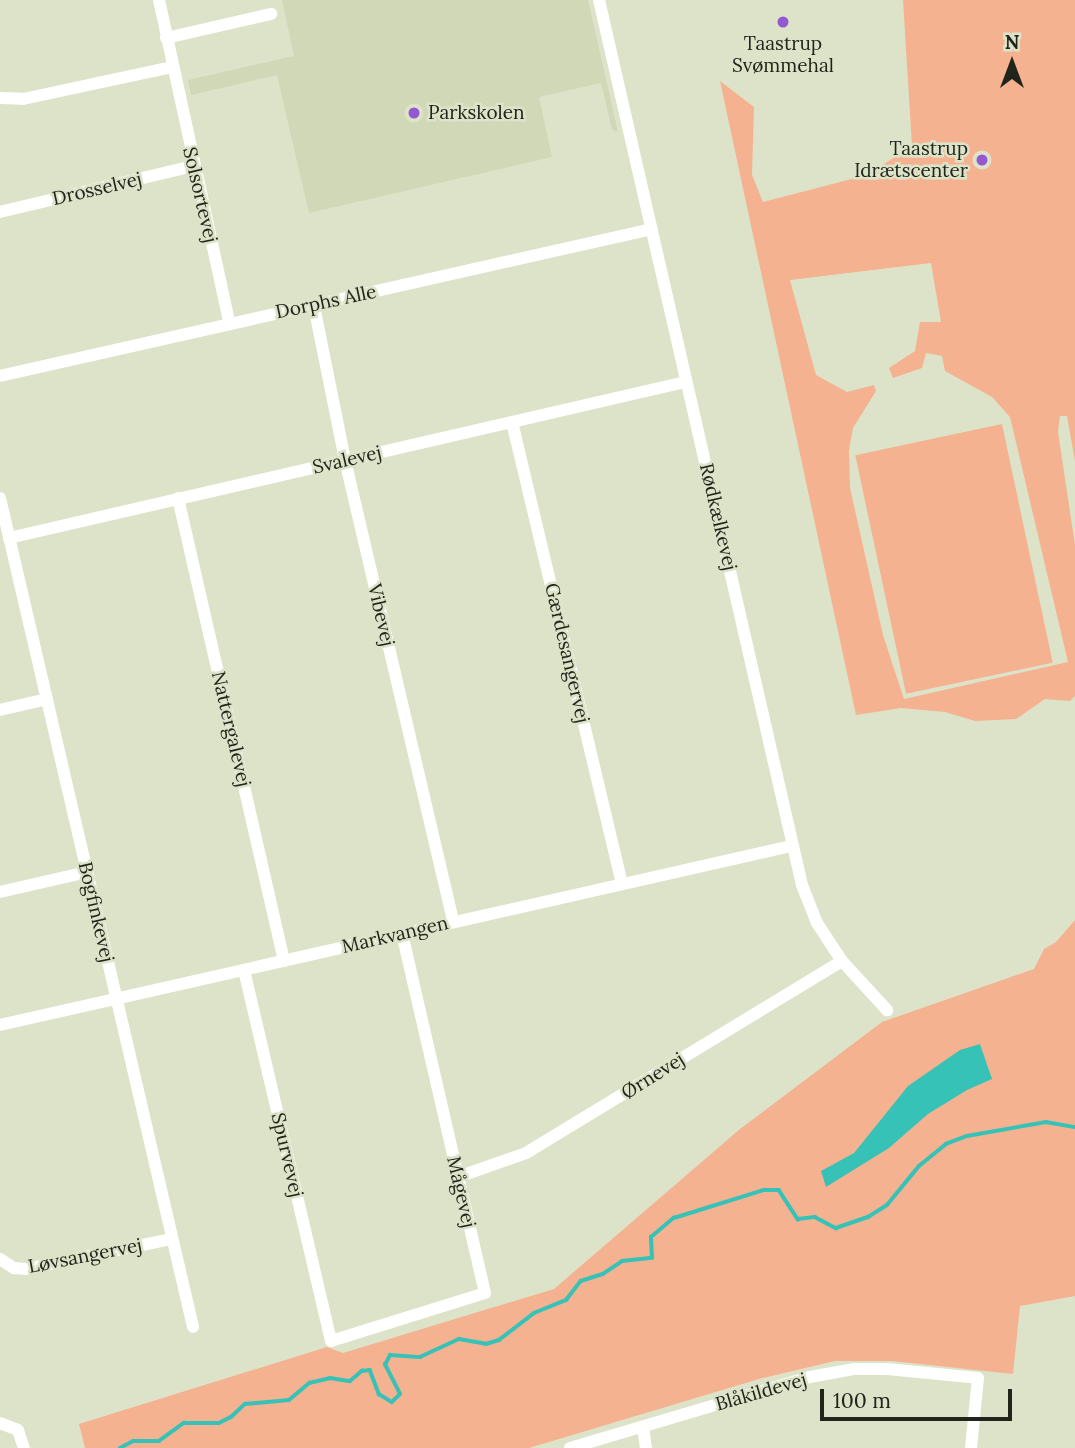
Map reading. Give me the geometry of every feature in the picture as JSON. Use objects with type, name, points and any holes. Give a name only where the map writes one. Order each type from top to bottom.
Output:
[{"type":"street","name":"Solsortevej","points":[[159,0],[229,322]]},
{"type":"street","name":"Rødkælkevej","points":[[600,0],[791,846],[817,923],[842,961],[887,1010]]},
{"type":"street","points":[[166,38],[271,14]]},
{"type":"street","points":[[0,98],[23,99],[172,67]]},
{"type":"street","name":"Drosselvej","points":[[0,212],[193,166]]},
{"type":"street","name":"Dorphs Alle","points":[[0,376],[229,322],[314,306],[652,229]]},
{"type":"street","name":"Vibevej","points":[[314,306],[345,460],[453,922]]},
{"type":"street","name":"Svalevej","points":[[9,538],[685,382]]},
{"type":"street","name":"Gærdesangervej","points":[[512,422],[622,884]]},
{"type":"street","name":"Bogfinkevej","points":[[0,498],[193,1327]]},
{"type":"street","name":"Nattergalevej","points":[[178,498],[284,961]]},
{"type":"street","points":[[0,710],[47,699]]},
{"type":"street","name":"Markvangen","points":[[0,1025],[791,846]]},
{"type":"street","points":[[0,892],[87,872]]},
{"type":"street","name":"Mågevej","points":[[331,1340],[485,1293],[401,934]]},
{"type":"street","name":"Ørnevej","points":[[458,1177],[526,1153],[842,961]]},
{"type":"street","name":"Spurvevej","points":[[244,970],[331,1340]]},
{"type":"street","name":"Løvsangervej","points":[[0,1259],[14,1268],[27,1269],[172,1239]]},
{"type":"street","name":"Blåkildevej","points":[[570,1448],[810,1377],[854,1369],[887,1369],[978,1378],[971,1448]]},
{"type":"street","points":[[0,1423],[19,1430],[24,1448]]},
{"type":"street","points":[[643,1427],[646,1448]]},
{"type":"shaded area","name":"Parkskolen","points":[[282,0],[588,0],[618,132],[612,129],[601,83],[539,97],[552,157],[309,213],[277,75],[191,95],[188,80],[294,56]]},
{"type":"shaded area","points":[[903,0],[1075,0],[1075,461],[1067,416],[1060,416],[1058,432],[1075,545],[1075,696],[1070,701],[1045,699],[1016,719],[975,721],[945,712],[901,708],[856,715],[720,81],[754,107],[752,175],[763,202],[867,175],[912,146]],"holes":[[[931,263],[941,322],[920,322],[915,351],[889,368],[893,378],[922,368],[926,353],[942,356],[945,371],[992,397],[1010,417],[1068,662],[904,699],[883,635],[850,488],[849,450],[853,428],[876,391],[874,385],[847,392],[816,375],[790,280]]]},
{"type":"shaded area","points":[[1002,424],[1053,663],[906,694],[855,455]]},
{"type":"shaded area","points":[[1075,920],[1075,1296],[1020,1306],[1013,1374],[892,1361],[835,1361],[759,1379],[529,1448],[85,1448],[79,1424],[327,1347],[343,1353],[554,1289],[740,1129],[882,1022],[1034,969],[1044,949],[1056,942]]},
{"type":"water","points":[[980,1044],[992,1079],[967,1090],[928,1114],[889,1148],[826,1187],[821,1171],[854,1153],[908,1086],[960,1050]]},
{"type":"waterway","points":[[120,1448],[133,1441],[159,1441],[184,1423],[219,1423],[231,1417],[245,1404],[289,1400],[309,1383],[330,1378],[350,1381],[362,1371],[370,1370],[379,1394],[392,1402],[400,1394],[385,1365],[390,1355],[420,1357],[459,1339],[486,1344],[499,1340],[534,1313],[566,1300],[581,1281],[603,1274],[622,1261],[652,1258],[651,1237],[674,1218],[764,1190],[779,1190],[798,1219],[815,1217],[836,1228],[868,1217],[887,1205],[919,1166],[946,1144],[967,1136],[1046,1122],[1075,1127]]},
{"type":"place","name":"Taastrup Svømmehal","points":[[783,22]]},
{"type":"place","name":"Parkskolen","points":[[414,113]]},
{"type":"place","name":"Taastrup Idrætscenter","points":[[982,160]]}]
